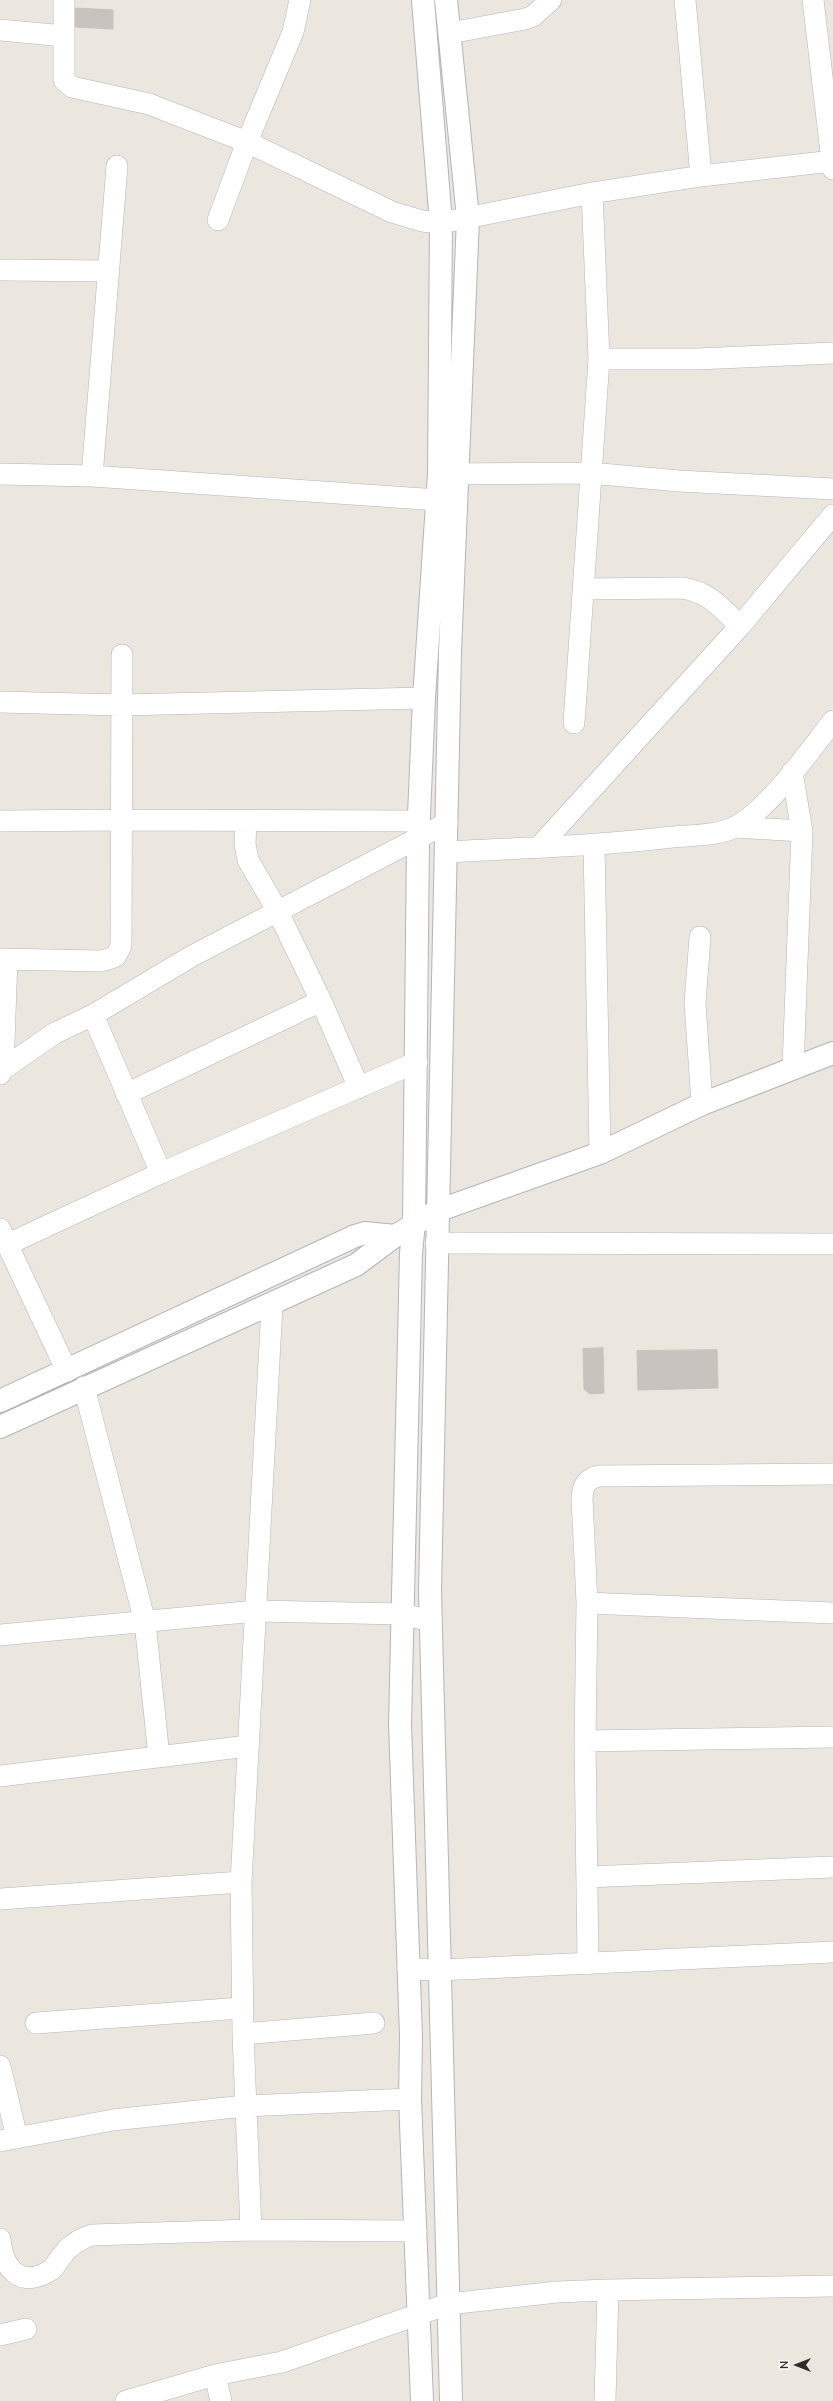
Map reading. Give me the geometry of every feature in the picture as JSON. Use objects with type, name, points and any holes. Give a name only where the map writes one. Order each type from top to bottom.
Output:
[{"type":"street","points":[[64,0],[64,80],[72,86],[149,104],[247,142],[392,212],[422,221],[441,223],[592,193],[700,176],[833,164],[826,58],[813,0]]},
{"type":"street","points":[[218,220],[247,142],[293,32],[300,0]]},
{"type":"street","points":[[423,0],[441,223],[449,473],[450,652],[436,1243],[431,1621],[451,2401]]},
{"type":"street","points":[[422,2401],[410,2100],[411,2036],[400,1724],[411,1254],[414,1223],[419,830],[424,698],[438,500],[449,473],[468,218],[446,0]]},
{"type":"street","points":[[450,32],[525,19],[533,16],[551,0]]},
{"type":"street","points":[[685,0],[700,176]]},
{"type":"street","points":[[0,30],[64,36]]},
{"type":"street","points":[[92,476],[118,166]]},
{"type":"street","points":[[574,723],[599,359],[592,193]]},
{"type":"street","points":[[0,270],[109,271]]},
{"type":"street","points":[[599,359],[697,359],[833,353]]},
{"type":"street","points":[[449,473],[590,473],[679,481],[833,489]]},
{"type":"street","points":[[0,474],[92,476],[438,500]]},
{"type":"street","points":[[539,847],[740,626],[833,515]]},
{"type":"street","points":[[584,589],[682,588],[697,590],[707,595],[740,626]]},
{"type":"street","points":[[2,1072],[4,959],[101,961],[116,957],[121,946],[122,655]]},
{"type":"street","points":[[0,702],[121,705],[424,698]]},
{"type":"street","points":[[446,852],[539,847],[594,846],[716,832],[734,827],[751,816],[792,772],[833,721]]},
{"type":"street","points":[[792,772],[802,831],[793,1067]]},
{"type":"street","points":[[0,821],[246,821],[419,830]]},
{"type":"street","points":[[246,821],[248,860],[277,910],[321,1001],[359,1088]]},
{"type":"street","points":[[2,1072],[55,1033],[93,1015],[192,956],[419,830],[447,823]]},
{"type":"street","points":[[734,827],[802,831]]},
{"type":"street","points":[[594,846],[600,1153]]},
{"type":"street","points":[[700,936],[695,1003],[702,1104]]},
{"type":"street","points":[[126,1094],[321,1001]]},
{"type":"street","points":[[93,1015],[161,1173]]},
{"type":"street","points":[[0,1427],[84,1387],[272,1305],[356,1265],[414,1223],[437,1211],[600,1153],[702,1104],[793,1067],[833,1053]]},
{"type":"street","points":[[67,1371],[3,1237],[161,1173],[417,1062]]},
{"type":"street","points":[[0,1400],[67,1371],[355,1236],[365,1233],[395,1236]]},
{"type":"street","points":[[436,1243],[833,1244]]},
{"type":"street","points":[[251,2230],[242,2008],[241,1882],[272,1305]]},
{"type":"street","points":[[84,1387],[145,1622],[159,1757]]},
{"type":"street","points":[[588,1964],[585,1741],[587,1603],[582,1498],[583,1486],[590,1478],[599,1476],[761,1473],[833,1474]]},
{"type":"street","points":[[587,1603],[833,1613]]},
{"type":"street","points":[[0,1635],[256,1611],[402,1614],[431,1621]]},
{"type":"street","points":[[585,1741],[833,1737]]},
{"type":"street","points":[[0,1776],[248,1746]]},
{"type":"street","points":[[587,1877],[833,1867]]},
{"type":"street","points":[[0,1899],[241,1882]]},
{"type":"street","points":[[408,1969],[440,1970],[833,1952]]},
{"type":"street","points":[[36,2023],[242,2008]]},
{"type":"street","points":[[243,2034],[374,2023]]},
{"type":"street","points":[[0,2066],[8,2140],[114,2120],[245,2106],[410,2100]]},
{"type":"street","points":[[0,2239],[5,2264],[14,2274],[27,2278],[52,2270],[63,2254],[75,2243],[92,2235],[251,2230],[416,2231]]},
{"type":"street","points":[[126,2401],[215,2375],[282,2362],[448,2304],[557,2292],[833,2286]]},
{"type":"street","points":[[605,2401],[608,2290]]},
{"type":"street","points":[[0,2335],[26,2329]]},
{"type":"street","points":[[215,2375],[221,2401]]},
{"type":"building","points":[[76,8],[113,10],[113,29],[76,27]]},
{"type":"building","points":[[603,1348],[604,1393],[590,1394],[584,1389],[583,1349]]},
{"type":"building","points":[[717,1350],[718,1388],[638,1390],[637,1351]]}]
